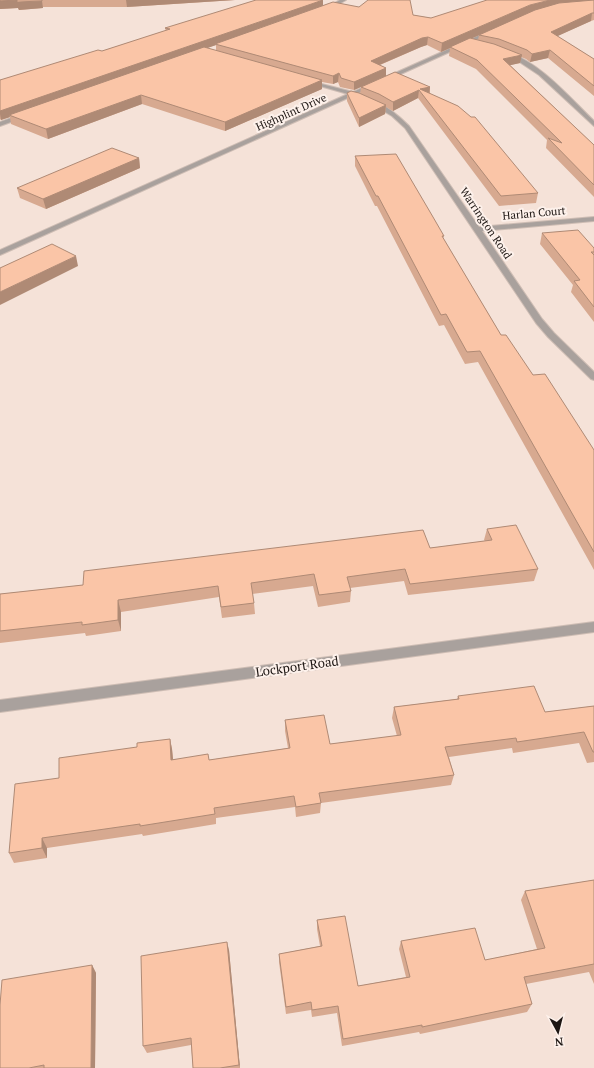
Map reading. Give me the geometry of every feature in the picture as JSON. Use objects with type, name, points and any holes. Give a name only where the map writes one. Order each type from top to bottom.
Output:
[{"type":"street","points":[[320,12],[333,7],[344,0]]},
{"type":"street","name":"Highplint Drive","points":[[0,253],[503,27]]},
{"type":"street","points":[[468,43],[480,46]]},
{"type":"street","points":[[502,52],[517,58],[531,67],[594,124]]},
{"type":"street","name":"Warrington Road","points":[[302,80],[352,95],[381,107],[394,115],[408,127],[539,321],[594,377]]},
{"type":"street","points":[[0,124],[31,112]]},
{"type":"street","name":"Harlan Court","points":[[477,229],[594,219]]},
{"type":"street","name":"Lockport Road","points":[[0,706],[594,627]]},
{"type":"building","points":[[17,0],[42,0],[42,1],[17,2]]},
{"type":"building","points":[[256,0],[323,0],[0,111],[0,80],[98,50],[102,51],[170,29],[165,28]]},
{"type":"building","points":[[368,0],[410,0],[413,15],[431,18],[487,0],[550,0],[530,5],[442,43],[428,37],[422,38],[371,61],[386,68],[354,82],[341,78],[339,73],[333,76],[215,44],[333,2],[359,7]]},
{"type":"building","points":[[594,0],[594,13],[551,32],[594,59],[594,86],[550,50],[532,54],[527,50],[499,39],[479,35],[535,10],[559,3]]},
{"type":"building","points":[[470,38],[494,44],[522,55],[503,59],[594,145],[594,185],[548,138],[562,143],[477,60],[450,47]]},
{"type":"building","points":[[204,47],[322,80],[225,122],[141,95],[46,129],[9,115]]},
{"type":"building","points":[[395,72],[430,87],[420,89],[458,106],[471,117],[475,117],[538,193],[501,196],[419,90],[393,102],[379,94],[361,87]]},
{"type":"building","points":[[351,91],[386,105],[359,118],[347,93]]},
{"type":"building","points":[[112,148],[139,158],[43,199],[17,188]]},
{"type":"building","points":[[396,154],[444,236],[442,236],[501,335],[506,335],[533,375],[545,374],[594,450],[594,552],[480,351],[467,352],[446,314],[441,315],[378,196],[376,196],[355,156]]},
{"type":"building","points":[[578,230],[594,248],[594,252],[591,252],[594,255],[594,307],[574,281],[580,280],[542,233]]},
{"type":"building","points":[[52,244],[76,256],[0,292],[0,268]]},
{"type":"building","points":[[516,525],[538,569],[410,584],[405,569],[347,577],[351,591],[319,595],[314,574],[251,583],[254,603],[221,607],[218,586],[118,600],[118,620],[82,625],[82,622],[0,631],[0,594],[83,585],[84,571],[423,530],[430,548],[492,540],[487,529]]},
{"type":"building","points":[[534,686],[545,712],[594,706],[594,752],[584,732],[517,742],[516,738],[445,747],[454,775],[319,793],[321,803],[296,807],[294,796],[214,808],[215,814],[140,826],[140,824],[42,838],[42,848],[9,853],[15,784],[59,778],[59,758],[137,747],[137,743],[170,739],[171,760],[208,754],[209,760],[290,748],[285,720],[324,715],[330,744],[401,735],[394,707],[459,699],[458,696]]},
{"type":"building","points":[[594,880],[594,964],[524,977],[532,1004],[422,1027],[422,1025],[343,1039],[338,1006],[312,1010],[311,1002],[286,1007],[279,954],[322,946],[317,920],[345,916],[358,986],[410,977],[401,941],[475,928],[485,960],[545,948],[525,891]]},
{"type":"building","points":[[227,942],[239,1065],[220,1068],[193,1068],[191,1038],[143,1046],[141,956]]},
{"type":"building","points":[[92,965],[91,1068],[44,1068],[44,1065],[29,1068],[0,1068],[0,1005],[2,980]]}]
